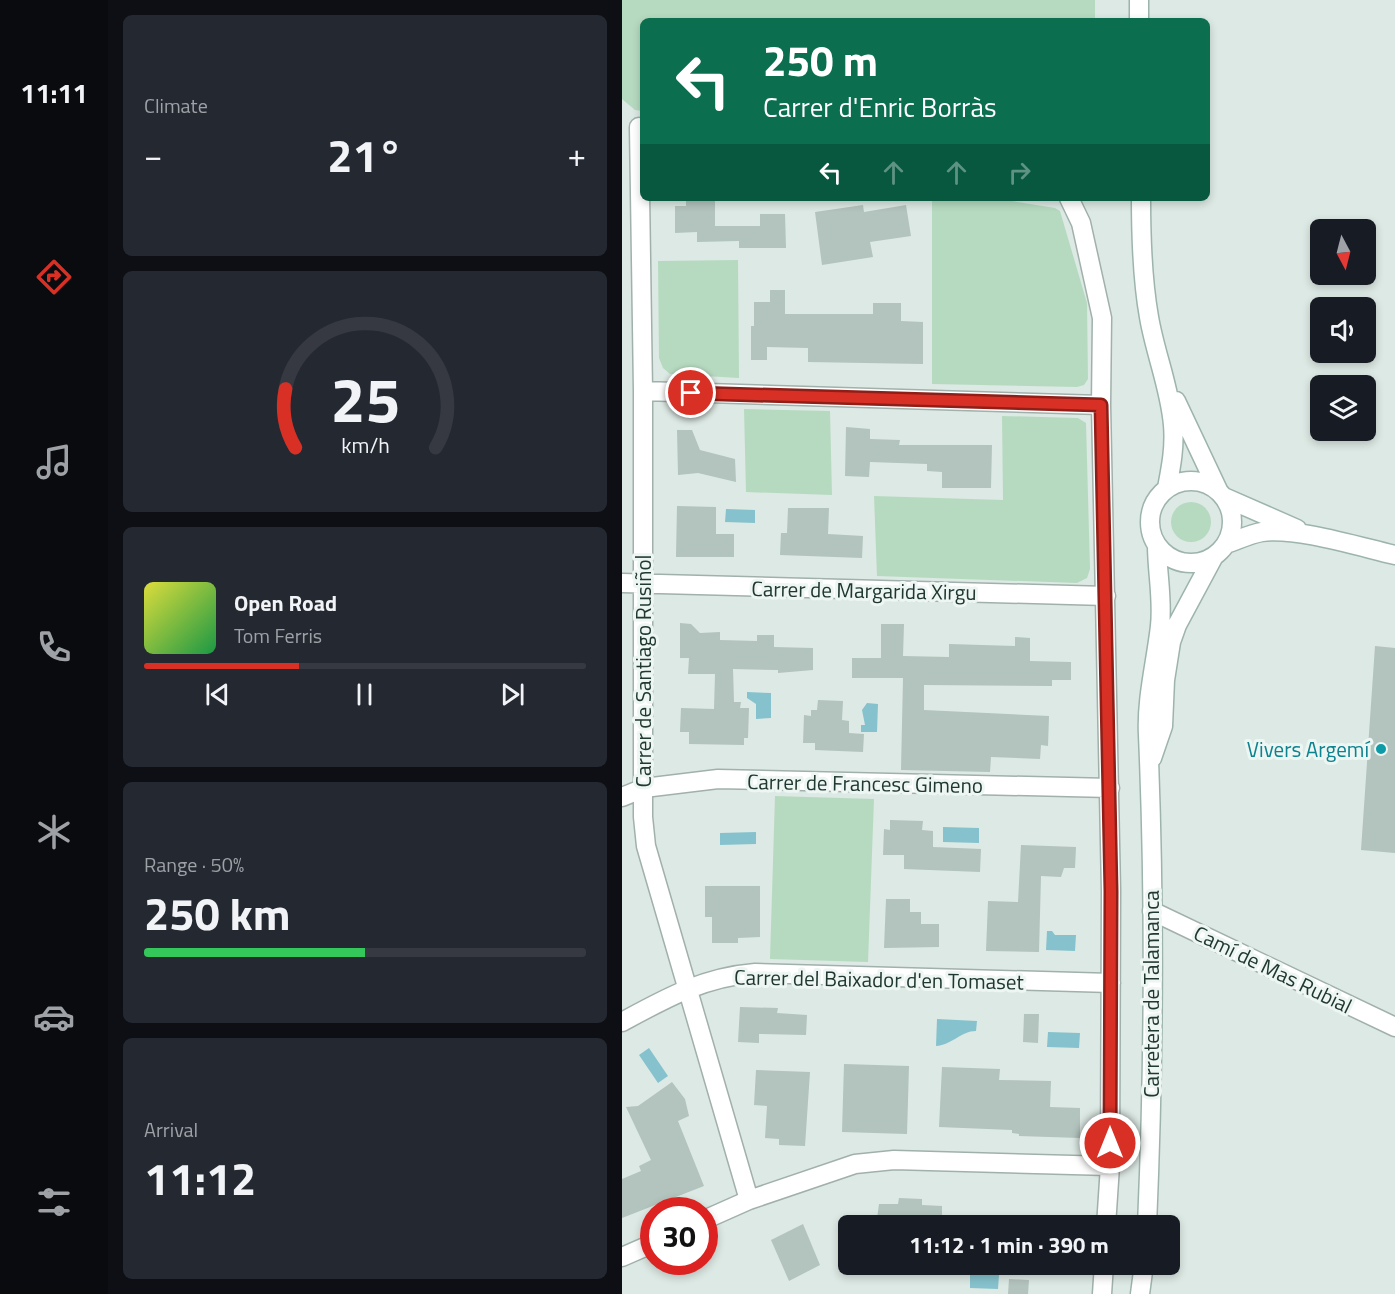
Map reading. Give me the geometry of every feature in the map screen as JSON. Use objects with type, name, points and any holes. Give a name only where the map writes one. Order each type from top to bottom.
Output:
[{"type":"street","points":[[1139,0],[1139,18]]},
{"type":"street","name":"Carrer de Santiago Rusiñol","points":[[635,126],[643,391],[643,818],[646,846],[749,1200]]},
{"type":"street","points":[[1070,201],[1081,223],[1102,318],[1101,405],[1110,788],[1110,1166],[1107,1215]]},
{"type":"street","points":[[1141,201],[1145,295],[1173,423],[1174,453],[1168,488]]},
{"type":"street","points":[[1164,375],[1233,520],[1220,550]]},
{"type":"street","points":[[643,391],[1101,405]]},
{"type":"street","points":[[1309,536],[1294,526],[1221,493],[1208,484],[1188,481],[1168,488],[1158,497],[1150,521],[1157,545],[1173,559],[1183,562],[1194,563],[1264,531],[1309,536],[1394,555]]},
{"type":"street","name":"Carretera de Talamanca","points":[[1147,1215],[1152,911],[1151,763],[1148,733],[1161,602],[1157,545]]},
{"type":"street","name":"Carretera de Talamanca","points":[[1151,763],[1163,726],[1165,680],[1171,642],[1177,625],[1220,550]]},
{"type":"street","name":"Carrer de Margarida Xirgu","points":[[622,583],[1106,596]]},
{"type":"street","name":"Carrer de Francesc Gimeno","points":[[622,797],[644,788],[718,779],[1110,788]]},
{"type":"street","name":"Camí de Mas Rubial","points":[[1152,911],[1394,1027]]},
{"type":"street","name":"Carrer del Baixador d'en Tomaset","points":[[622,1022],[688,987],[732,975],[756,973],[1111,983]]},
{"type":"street","points":[[718,1214],[749,1200],[836,1169],[875,1161],[1110,1166]]},
{"type":"street","points":[[622,1257],[640,1249]]},
{"type":"street","points":[[1102,1294],[1103,1275]]},
{"type":"street","points":[[1140,1294],[1143,1275]]},
{"type":"green space","points":[[622,0],[1095,0],[1095,18],[640,18],[640,111],[635,110],[622,99]]},
{"type":"green space","points":[[932,201],[1012,201],[1055,208],[1060,211],[1087,303],[1088,379],[1084,385],[1077,387],[932,384]]},
{"type":"green space","points":[[738,260],[739,378],[670,374],[663,368],[659,358],[658,261]]},
{"type":"green space","points":[[744,409],[830,411],[832,495],[746,492]]},
{"type":"green space","points":[[1002,416],[1078,418],[1086,423],[1090,569],[1087,578],[1077,583],[877,576],[874,496],[1003,500]]},
{"type":"green space","points":[[1191,502],[1199,503],[1205,508],[1210,514],[1210,530],[1205,536],[1199,541],[1191,542],[1183,541],[1177,536],[1172,530],[1171,522],[1172,514],[1177,508],[1183,503]]},
{"type":"green space","points":[[775,796],[874,799],[868,962],[770,959]]},
{"type":"water","points":[[726,509],[755,510],[755,523],[725,522]]},
{"type":"water","points":[[747,692],[771,693],[771,718],[756,719],[756,704],[747,698]]},
{"type":"water","points":[[867,703],[878,704],[877,732],[861,732],[861,725],[865,725],[862,710]]},
{"type":"water","points":[[943,827],[979,828],[979,843],[943,842]]},
{"type":"water","points":[[756,832],[756,844],[720,845],[720,833]]},
{"type":"water","points":[[1047,931],[1052,931],[1055,935],[1076,935],[1075,951],[1046,950]]},
{"type":"water","points":[[937,1019],[977,1021],[976,1031],[936,1046]]},
{"type":"water","points":[[1048,1032],[1080,1033],[1079,1048],[1047,1047]]},
{"type":"water","points":[[649,1048],[668,1076],[658,1083],[639,1055]]},
{"type":"water","points":[[970,1275],[999,1275],[998,1289],[970,1288]]},
{"type":"building","points":[[686,201],[715,201],[715,226],[760,226],[760,214],[785,214],[786,248],[739,248],[739,241],[697,242],[697,232],[675,233],[675,206],[686,206]]},
{"type":"building","points":[[863,205],[864,212],[906,205],[911,236],[870,242],[873,257],[822,265],[815,212]]},
{"type":"building","points":[[770,290],[785,290],[785,314],[873,314],[873,303],[901,303],[901,321],[923,322],[923,364],[808,362],[808,348],[767,347],[767,360],[751,360],[754,302],[770,302]]},
{"type":"building","points":[[846,427],[870,429],[870,439],[900,440],[899,445],[992,445],[991,488],[942,488],[942,472],[927,471],[927,464],[870,462],[869,477],[845,476]]},
{"type":"building","points":[[677,430],[692,430],[700,450],[735,459],[736,482],[698,473],[678,475]]},
{"type":"building","points":[[677,506],[716,507],[716,534],[734,534],[734,557],[676,557]]},
{"type":"building","points":[[788,508],[829,508],[828,534],[863,536],[862,558],[780,555],[781,533],[787,533]]},
{"type":"building","points":[[680,623],[691,624],[700,633],[720,632],[720,640],[757,641],[757,635],[774,635],[774,647],[813,648],[813,670],[778,673],[778,670],[733,669],[734,702],[741,702],[740,708],[749,708],[748,738],[744,738],[744,745],[689,744],[689,732],[680,732],[681,708],[714,709],[715,674],[688,674],[689,658],[680,658]]},
{"type":"building","points":[[881,624],[904,624],[903,656],[949,657],[949,644],[1015,646],[1015,637],[1030,638],[1030,661],[1071,662],[1071,680],[1052,680],[1052,686],[924,685],[924,710],[1049,716],[1048,746],[1041,745],[1040,759],[991,757],[990,772],[901,770],[903,678],[852,678],[852,658],[881,658]]},
{"type":"building","name":"Vivers Argemí","points":[[1375,646],[1395,648],[1395,853],[1361,850]]},
{"type":"building","points":[[818,700],[843,701],[842,720],[849,721],[849,733],[864,734],[863,752],[815,750],[815,743],[803,743],[804,715],[811,716],[811,710],[817,710]]},
{"type":"building","points":[[890,820],[923,821],[922,830],[933,831],[933,847],[981,849],[980,872],[904,869],[904,855],[883,855],[884,829],[890,830]]},
{"type":"building","points":[[1021,845],[1076,847],[1075,868],[1064,868],[1061,877],[1041,876],[1039,952],[986,951],[988,901],[1018,902]]},
{"type":"building","points":[[705,886],[760,886],[760,937],[738,938],[738,943],[712,943],[712,917],[705,917]]},
{"type":"building","points":[[886,899],[910,899],[910,912],[921,912],[921,924],[939,924],[939,947],[884,948]]},
{"type":"building","points":[[740,1007],[778,1008],[777,1013],[807,1015],[806,1035],[759,1034],[759,1043],[738,1042]]},
{"type":"building","points":[[1024,1014],[1039,1014],[1038,1043],[1023,1042]]},
{"type":"building","points":[[844,1064],[909,1066],[907,1134],[842,1132]]},
{"type":"building","points":[[942,1067],[1000,1069],[999,1080],[1051,1081],[1050,1107],[1080,1108],[1080,1138],[1019,1136],[1019,1134],[1012,1133],[1012,1130],[939,1127]]},
{"type":"building","points":[[756,1070],[810,1072],[805,1146],[779,1145],[779,1139],[765,1138],[767,1106],[754,1105]]},
{"type":"building","points":[[672,1082],[685,1099],[689,1116],[678,1121],[704,1186],[676,1197],[640,1197],[640,1211],[622,1218],[622,1179],[641,1171],[639,1166],[651,1160],[626,1107],[638,1106]]},
{"type":"building","points":[[899,1198],[922,1199],[922,1205],[942,1206],[942,1215],[878,1215],[879,1204],[898,1204]]},
{"type":"building","points":[[803,1224],[820,1265],[789,1281],[771,1240]]},
{"type":"building","points":[[1009,1279],[1029,1280],[1028,1294],[1008,1294]]},
{"type":"place","name":"Vivers Argemí","points":[[1381,749]]},
{"type":"route","points":[[691,393],[1101,405],[1111,891],[1110,1143]]}]
